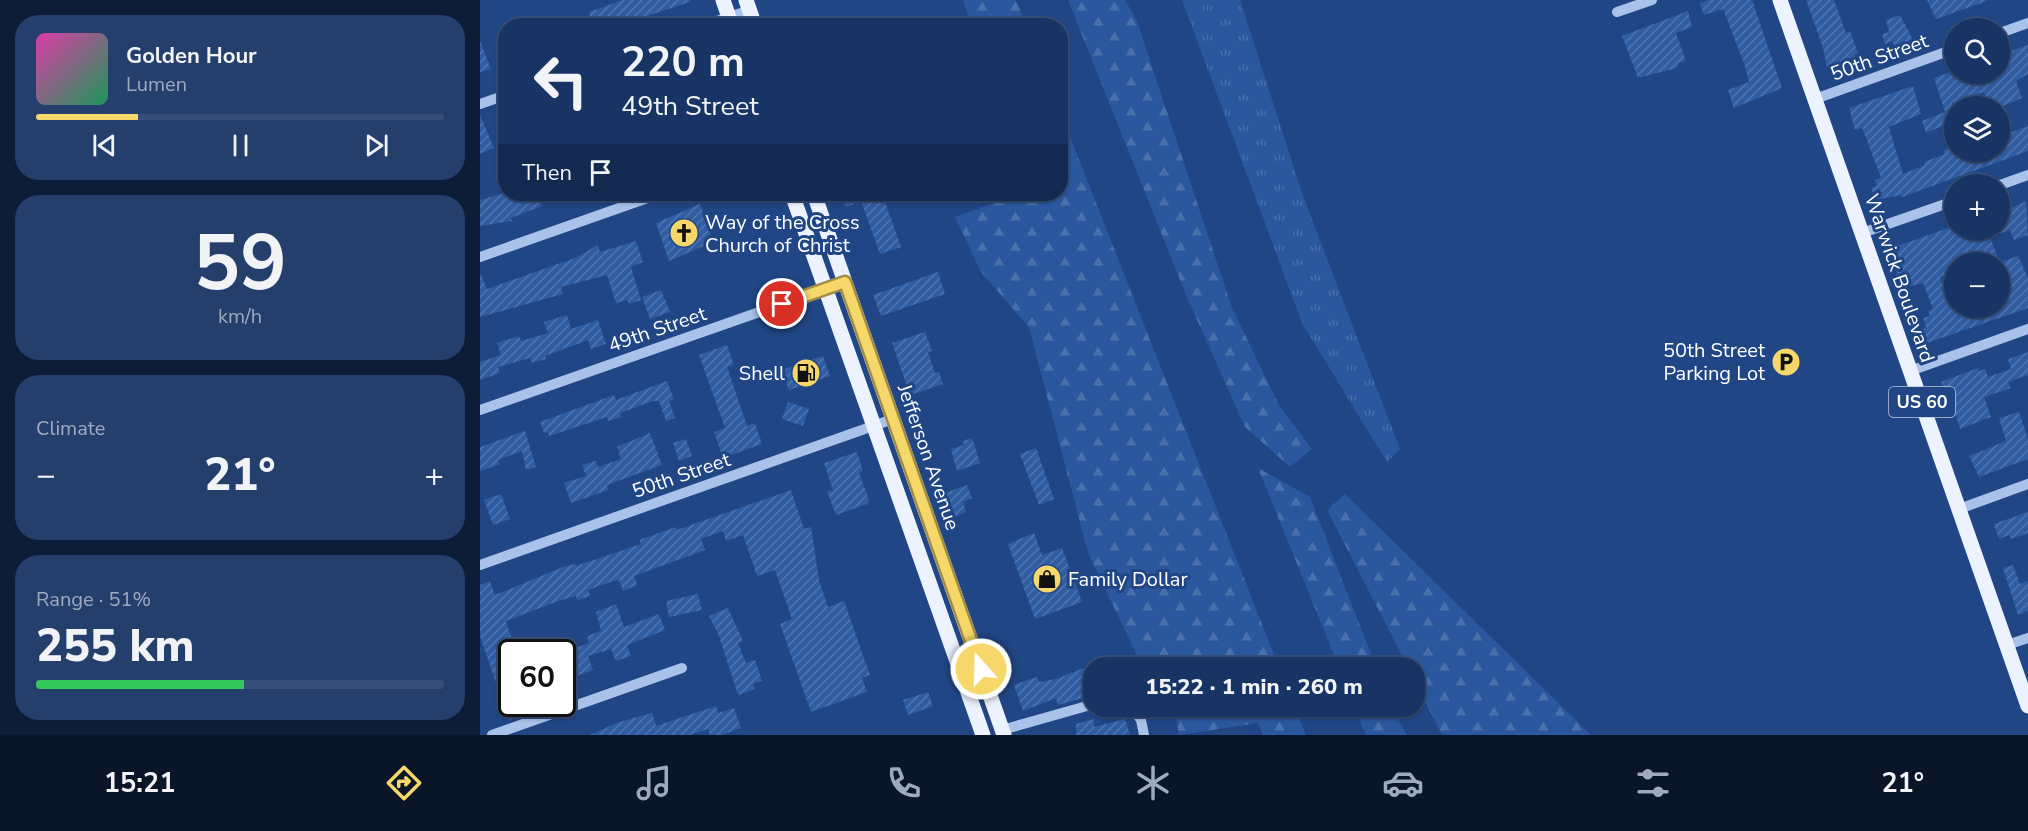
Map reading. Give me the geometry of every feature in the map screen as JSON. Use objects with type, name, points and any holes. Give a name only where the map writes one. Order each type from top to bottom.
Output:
[{"type":"main road","points":[[723,0],[730,18]]},
{"type":"main road","name":"Warwick Boulevard","points":[[1780,0],[2028,706]]},
{"type":"main road","points":[[794,201],[983,735]]},
{"type":"main road","name":"Jefferson Avenue","points":[[816,201],[1003,733]]},
{"type":"street","points":[[1617,12],[1652,0]]},
{"type":"street","points":[[734,18],[748,5]]},
{"type":"street","points":[[2010,29],[2028,23]]},
{"type":"street","name":"50th Street","points":[[1815,99],[1944,53]]},
{"type":"street","points":[[480,104],[498,98]]},
{"type":"street","points":[[2010,181],[2028,175]]},
{"type":"street","points":[[480,257],[639,201]]},
{"type":"street","points":[[1862,233],[1944,204]]},
{"type":"street","name":"49th Street","points":[[480,410],[845,282]]},
{"type":"street","points":[[1910,371],[2028,329]]},
{"type":"street","name":"50th Street","points":[[480,565],[893,419]]},
{"type":"street","points":[[1959,509],[2028,484]]},
{"type":"street","points":[[2007,645],[2028,638]]},
{"type":"street","points":[[492,735],[682,668]]},
{"type":"street","points":[[1003,733],[1083,708]]},
{"type":"street","points":[[1139,717],[1144,735]]},
{"type":"green space","points":[[963,0],[1016,0],[1023,18],[969,18]]},
{"type":"green space","points":[[1068,0],[1125,0],[1137,21],[1232,308],[1279,405],[1312,449],[1290,467],[1245,427],[1186,295]]},
{"type":"green space","points":[[1182,0],[1240,0],[1303,196],[1400,449],[1387,462],[1302,323]]},
{"type":"green space","points":[[1068,132],[1275,657],[1138,657],[1088,553],[1029,327],[981,272],[955,217],[1000,201],[1068,201]]},
{"type":"green space","points":[[1258,468],[1310,497],[1372,657],[1335,657]]},
{"type":"green space","points":[[1345,494],[1591,735],[1442,735],[1425,701],[1425,657],[1403,657],[1327,510]]},
{"type":"green space","points":[[1176,717],[1298,717],[1306,735],[1263,735],[1258,723],[1179,735]]},
{"type":"green space","points":[[1358,717],[1397,717],[1407,735],[1366,735]]},
{"type":"building","points":[[623,0],[690,0],[690,2],[641,18],[585,18],[590,16],[589,12]]},
{"type":"building","points":[[1708,0],[1752,0],[1782,88],[1734,108],[1728,90],[1749,82],[1723,9],[1704,15],[1700,4]]},
{"type":"building","points":[[1806,0],[1834,0],[1846,33],[1850,31],[1858,53],[1854,55],[1856,59],[1847,63],[1848,67],[1831,71],[1829,66],[1827,67],[1823,48]]},
{"type":"building","points":[[1927,0],[1986,0],[1987,1],[1936,19]]},
{"type":"building","points":[[1688,11],[1692,27],[1676,33],[1686,61],[1679,63],[1677,68],[1638,78],[1622,36]]},
{"type":"building","points":[[1900,15],[1913,40],[1895,46],[1892,41],[1885,44],[1882,34],[1889,32],[1886,20]]},
{"type":"building","points":[[480,41],[491,69],[480,72]]},
{"type":"building","points":[[2028,45],[2028,74],[2016,81],[2022,98],[2010,103],[2010,96],[1985,96],[1984,92],[1972,96],[1944,96],[1944,109],[1934,78],[1944,74],[1944,84],[2010,84],[2010,51]]},
{"type":"building","points":[[1913,86],[1921,114],[1889,127],[1903,174],[1925,165],[1924,162],[1944,154],[1944,162],[1998,162],[1965,174],[1944,174],[1944,182],[1902,197],[1901,195],[1876,200],[1871,188],[1877,185],[1875,180],[1881,178],[1862,128],[1855,130],[1849,108]]},
{"type":"building","points":[[1944,112],[1944,125],[1926,133],[1922,121]]},
{"type":"building","points":[[480,115],[494,148],[480,154]]},
{"type":"building","points":[[2010,126],[2012,132],[2028,126],[2028,151],[2010,158]]},
{"type":"building","points":[[498,195],[498,201],[547,201],[541,203],[542,206],[511,218],[512,221],[480,226],[480,200]]},
{"type":"building","points":[[844,201],[861,201],[846,207]]},
{"type":"building","points":[[861,201],[885,201],[901,247],[880,254]]},
{"type":"building","points":[[2026,201],[2028,235],[2014,240],[2010,230],[2010,208]]},
{"type":"building","name":"Way of the Cross Church of Christ","points":[[700,204],[713,242],[669,261],[656,223]]},
{"type":"building","points":[[1944,230],[1944,240],[1991,240],[1996,252],[1944,252],[1944,276],[1940,277],[1944,288],[1944,318],[1999,318],[1927,343],[1923,318],[1930,316],[1928,311],[1933,309],[1923,283],[1902,288],[1889,249]]},
{"type":"building","points":[[636,241],[643,262],[631,267],[641,300],[629,304],[627,300],[616,303],[607,275],[561,287],[563,294],[480,317],[480,273],[487,289],[575,258],[598,245],[600,252]]},
{"type":"building","points":[[2018,256],[2028,278],[2028,308],[2010,314],[2010,259]]},
{"type":"building","points":[[938,272],[945,294],[881,316],[873,295]]},
{"type":"building","points":[[661,290],[670,312],[650,319],[642,297]]},
{"type":"building","points":[[567,315],[571,329],[598,320],[606,344],[591,349],[588,340],[545,356],[546,359],[532,363],[530,358],[498,367],[500,373],[480,380],[480,362],[501,355],[497,343],[519,336],[521,341],[548,333],[544,322]]},
{"type":"building","points":[[925,332],[932,351],[928,352],[935,373],[939,372],[943,384],[910,395],[892,343]]},
{"type":"building","points":[[727,345],[734,365],[727,367],[747,426],[755,423],[762,444],[723,458],[714,432],[725,428],[699,355]]},
{"type":"building","points":[[2028,352],[2028,375],[2008,382],[2011,388],[1984,397],[1991,417],[1960,429],[1952,404],[1949,405],[1941,382],[1978,368],[1979,371],[1985,369],[1988,377],[2011,369],[2008,359]]},
{"type":"building","name":"Shell","points":[[823,356],[830,376],[789,390],[782,370]]},
{"type":"building","points":[[667,381],[674,399],[669,401],[675,418],[666,421],[659,401],[653,401],[620,413],[621,417],[608,421],[607,417],[549,436],[548,432],[544,433],[540,422],[614,395],[616,400]]},
{"type":"building","points":[[788,402],[809,409],[803,426],[782,419]]},
{"type":"building","points":[[2019,412],[2028,439],[2028,459],[1979,477],[1969,456],[2006,441],[1999,418]]},
{"type":"building","points":[[525,431],[536,467],[526,470],[522,451],[498,460],[500,464],[480,471],[480,447]]},
{"type":"building","points":[[650,433],[662,465],[607,485],[608,490],[571,503],[564,483],[586,476],[582,465],[596,461],[598,467],[621,459],[617,447]]},
{"type":"building","points":[[972,438],[980,463],[957,471],[951,449],[964,445],[963,441]]},
{"type":"building","points":[[686,439],[692,456],[679,461],[673,443]]},
{"type":"building","points":[[1036,448],[1054,499],[1039,505],[1020,454]]},
{"type":"building","points":[[857,452],[863,471],[859,473],[869,500],[867,504],[836,515],[827,491],[833,490],[824,463]]},
{"type":"building","points":[[967,485],[972,498],[963,502],[966,512],[954,517],[945,493]]},
{"type":"building","points":[[791,490],[804,529],[811,527],[819,580],[828,607],[844,601],[870,675],[862,678],[867,692],[811,712],[780,624],[792,619],[775,570],[757,576],[743,535],[726,541],[723,531],[701,539],[705,550],[634,576],[637,585],[623,591],[619,580],[613,581],[588,590],[590,596],[577,600],[576,596],[558,601],[506,621],[512,639],[498,639],[498,689],[480,636],[480,585],[490,581],[495,595],[563,567],[575,564],[576,566],[641,544],[639,540],[676,527],[677,530]]},
{"type":"building","points":[[501,494],[510,519],[493,525],[484,500]]},
{"type":"building","points":[[2028,512],[2028,533],[2011,539],[2009,535],[1999,539],[1994,524]]},
{"type":"building","name":"Family Dollar","points":[[1034,533],[1042,555],[1062,548],[1082,602],[1035,619],[1008,544]]},
{"type":"building","points":[[2013,565],[2020,584],[2028,581],[2028,611],[2018,615],[2003,568]]},
{"type":"building","points":[[698,594],[702,610],[669,617],[666,601]]},
{"type":"building","points":[[616,604],[624,627],[659,614],[665,630],[627,645],[631,656],[616,661],[611,649],[588,656],[593,670],[576,676],[576,648],[589,643],[587,636],[601,631],[596,612]]},
{"type":"building","points":[[728,608],[743,641],[738,643],[746,663],[755,660],[762,681],[753,684],[755,689],[738,695],[719,636],[709,616]]},
{"type":"building","points":[[1083,668],[1083,698],[1058,705],[1056,698],[1023,711],[1014,685],[1037,677],[1039,682],[1056,679]]},
{"type":"building","points":[[928,692],[933,706],[908,715],[903,700]]},
{"type":"building","points":[[716,706],[718,713],[734,708],[741,728],[722,735],[710,735],[708,729],[690,735],[590,735],[619,722],[652,713],[656,726]]},
{"type":"building","points":[[1094,719],[1094,727],[1125,719],[1130,735],[1076,735],[1076,724]]},
{"type":"place","name":"Way of the Cross Church of Christ","points":[[684,233]]},
{"type":"place","name":"50th Street Parking Lot","points":[[1786,362]]},
{"type":"place","name":"Shell","points":[[806,373]]},
{"type":"place","name":"Family Dollar","points":[[1047,579]]},
{"type":"route","points":[[782,304],[845,282],[981,669]]}]
